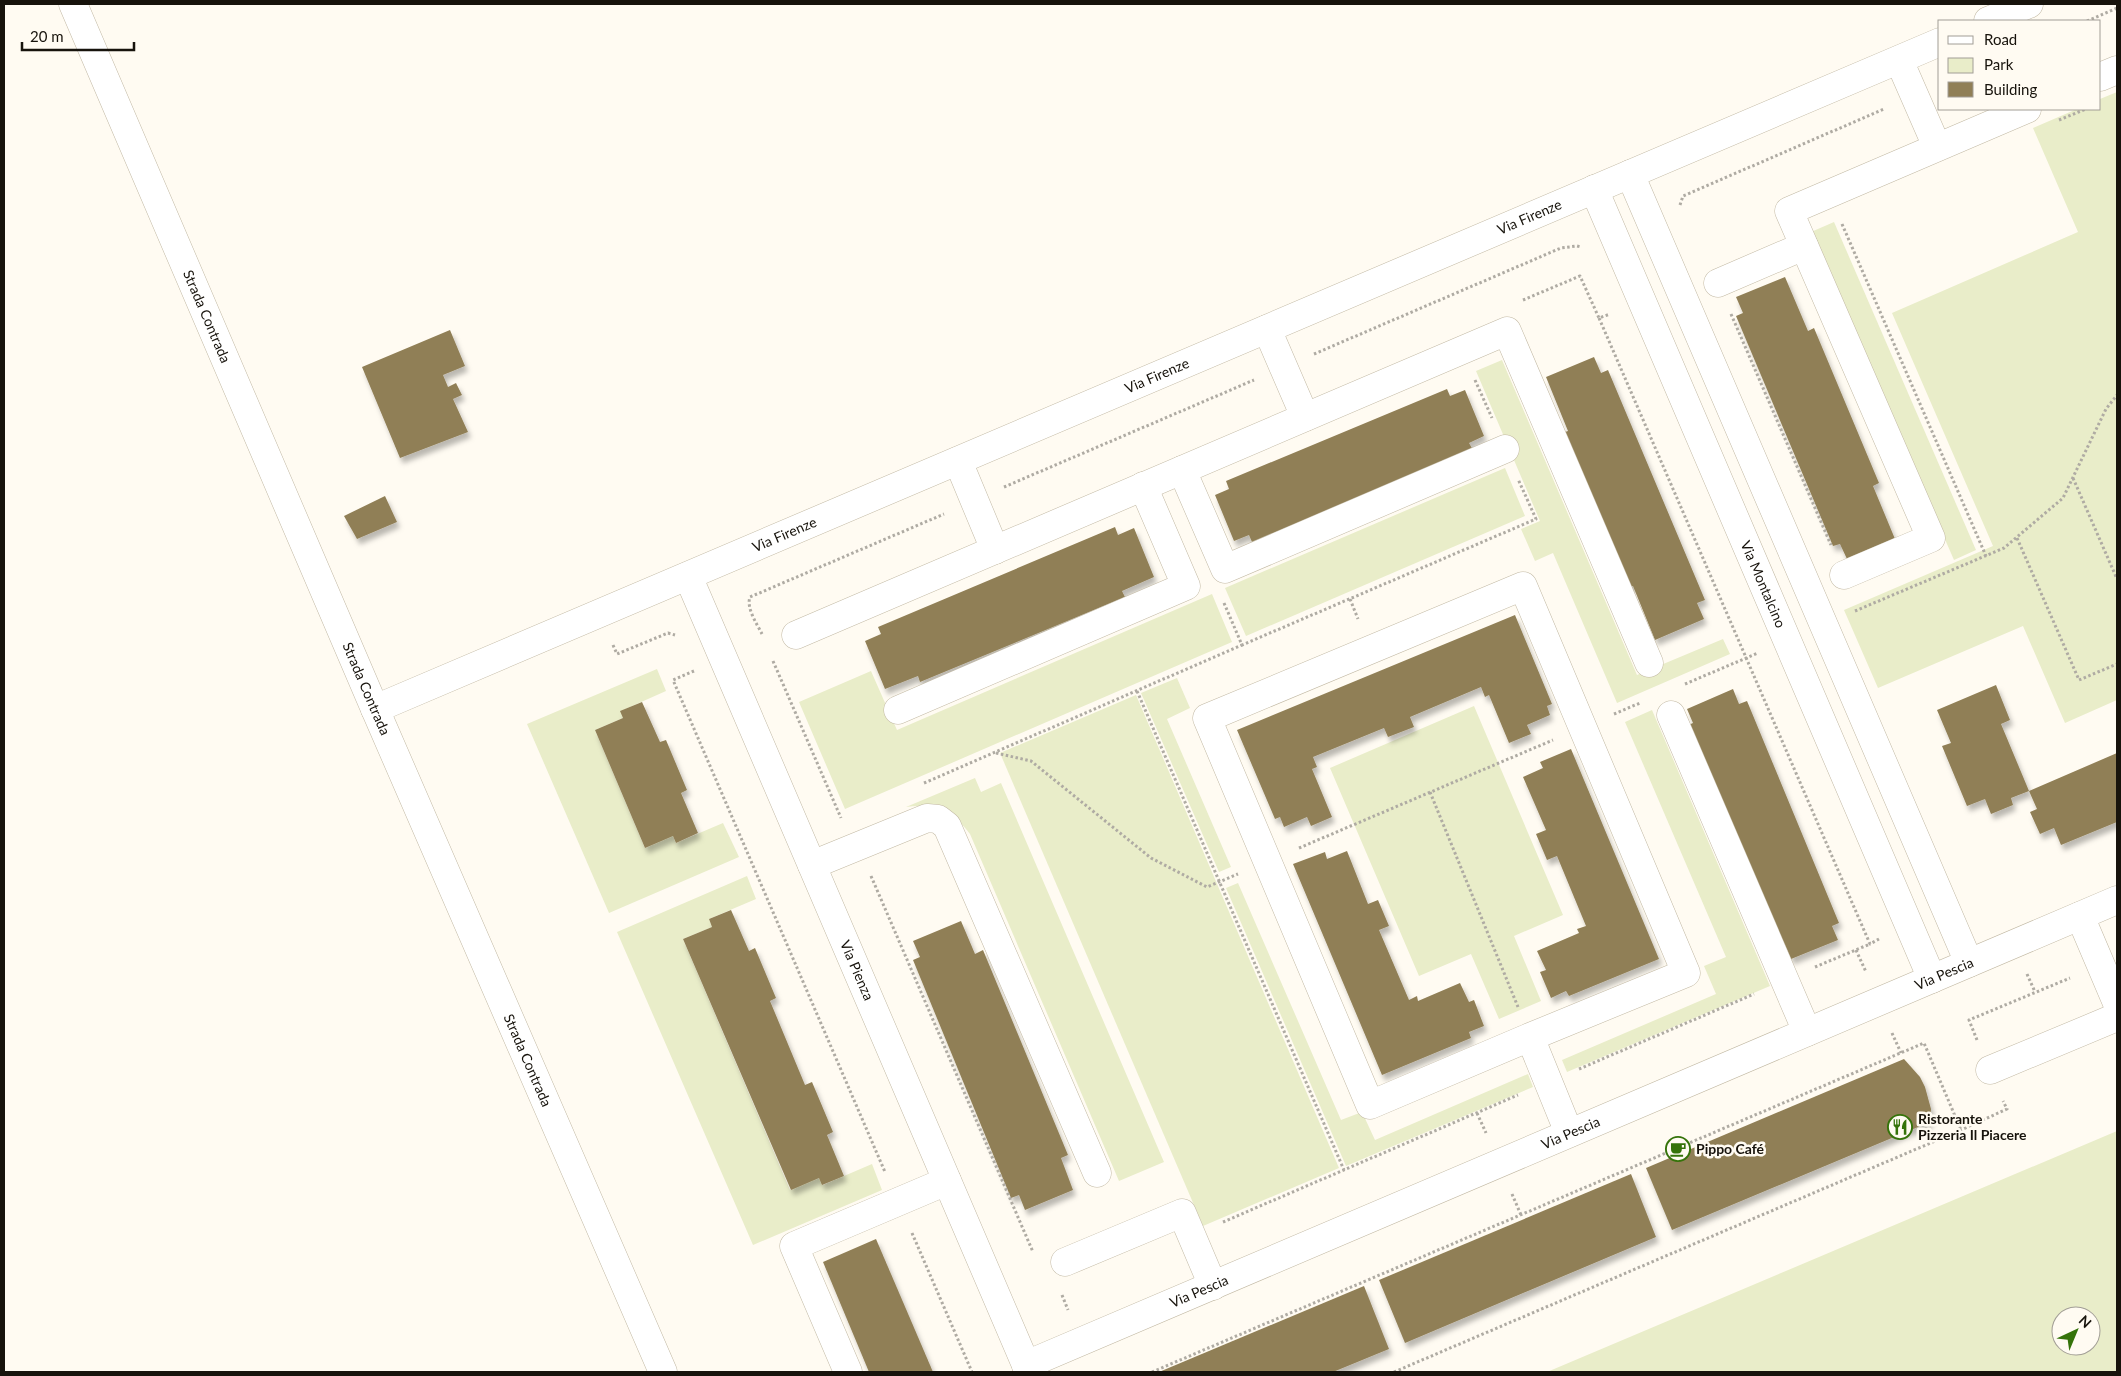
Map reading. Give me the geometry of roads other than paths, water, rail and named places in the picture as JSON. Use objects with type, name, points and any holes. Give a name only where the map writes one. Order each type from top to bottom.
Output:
[{"type":"street","name":"Strada Contrada","points":[[73,4],[375,709],[663,1372]]},
{"type":"street","points":[[1990,20],[2029,4]]},
{"type":"street","name":"Via Firenze","points":[[375,709],[1938,43]]},
{"type":"street","points":[[1899,60],[1937,148]]},
{"type":"street","points":[[2101,77],[2117,70]]},
{"type":"street","points":[[1844,575],[1931,538],[1789,211],[2025,110]]},
{"type":"street","points":[[1630,174],[1969,963]]},
{"type":"street","name":"Via Montalcino","points":[[1594,189],[1932,979]]},
{"type":"street","points":[[1718,283],[1804,246]]},
{"type":"street","points":[[1267,329],[1305,418]]},
{"type":"street","points":[[796,635],[1507,331],[1649,663]]},
{"type":"street","points":[[1182,470],[1225,569],[1505,449]]},
{"type":"street","points":[[958,461],[995,550]]},
{"type":"street","points":[[898,710],[1186,586],[1143,486]]},
{"type":"street","name":"Via Pienza","points":[[688,576],[1027,1369]]},
{"type":"street","points":[[1523,586],[1686,973],[1530,1037],[1370,1105],[1207,718],[1523,586]]},
{"type":"street","points":[[1671,715],[1807,1032]]},
{"type":"street","points":[[812,865],[927,818],[938,819],[947,826],[1097,1173]]},
{"type":"street","name":"Via Pescia","points":[[1027,1369],[1213,1286],[2117,900]]},
{"type":"street","points":[[2080,916],[2117,1003]]},
{"type":"street","points":[[1990,1070],[2117,1017]]},
{"type":"street","points":[[1530,1037],[1569,1133]]},
{"type":"street","points":[[848,1372],[794,1246],[947,1181]]},
{"type":"street","points":[[1065,1262],[1182,1213],[1213,1286]]},
{"type":"place","name":"Ristorante Pizzeria Il Piacere","points":[[1900,1127]]},
{"type":"place","name":"Pippo Café","points":[[1678,1149]]}]
